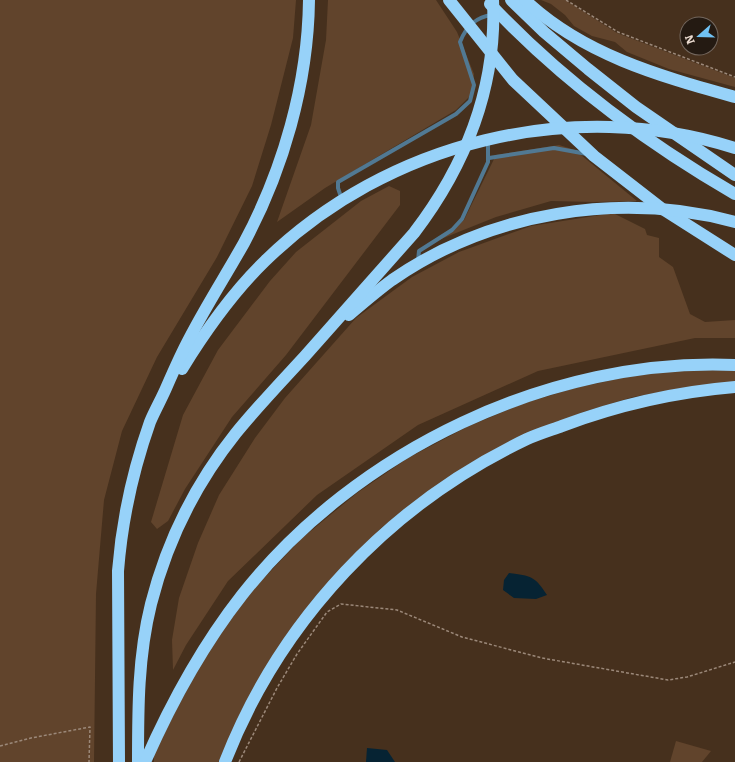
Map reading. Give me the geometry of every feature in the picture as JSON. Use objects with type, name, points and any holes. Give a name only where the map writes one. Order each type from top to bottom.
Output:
[{"type":"highway","points":[[119,762],[117,605],[120,548],[130,488],[151,421],[189,338],[245,242],[273,179],[296,104],[304,56],[309,0]]},
{"type":"highway","points":[[449,0],[514,80],[594,156],[661,208],[735,255]]},
{"type":"highway","points":[[486,0],[556,66],[615,114],[687,165],[735,194]]},
{"type":"highway","points":[[138,762],[139,691],[144,639],[151,605],[168,548],[201,482],[237,432],[414,233],[440,197],[461,159],[474,124],[486,82],[492,35],[493,0]]},
{"type":"highway","points":[[511,0],[544,32],[636,107],[735,175]]},
{"type":"highway","points":[[526,0],[540,13],[581,42],[617,59],[666,77],[735,97]]},
{"type":"highway","points":[[151,421],[218,314],[265,260],[305,226],[342,200],[406,166],[436,154],[488,139],[542,130],[590,127],[628,128],[668,132],[730,147]]},
{"type":"highway","points":[[312,347],[371,296],[392,280],[450,247],[507,225],[564,212],[616,208],[662,209],[710,216],[735,222]]},
{"type":"highway","points":[[145,762],[190,671],[242,595],[290,543],[320,515],[391,462],[454,427],[487,412],[554,388],[634,370],[707,364],[735,365]]},
{"type":"highway","points":[[225,762],[257,692],[271,668],[304,619],[330,587],[356,560],[380,537],[425,500],[497,454],[529,438],[616,408],[678,394],[735,387]]},
{"type":"lane","points":[[342,200],[338,188],[338,182],[456,114],[470,101],[474,86],[460,42],[469,26],[482,18],[501,15]]},
{"type":"lane","points":[[418,264],[419,251],[452,230],[462,219],[488,162],[488,139]]},
{"type":"lane","points":[[489,158],[554,148],[594,156]]},
{"type":"path","points":[[566,0],[618,32],[735,77]]},
{"type":"path","points":[[240,762],[277,688],[297,654],[327,612],[341,604],[397,610],[462,637],[542,658],[668,680],[686,677],[735,662]]},
{"type":"path","points":[[0,746],[31,738],[90,727],[89,762]]},
{"type":"shaded area","points":[[0,0],[296,0],[293,38],[271,125],[252,186],[217,257],[157,357],[122,431],[104,500],[96,594],[94,762],[0,762]]},
{"type":"shaded area","points":[[328,0],[436,0],[457,32],[474,74],[472,94],[456,110],[325,188],[277,222],[311,125],[326,40]]},
{"type":"shaded area","points":[[541,0],[565,0],[617,33],[735,78],[735,87],[669,69],[627,52],[615,42],[592,36],[574,26],[565,15],[551,4]]},
{"type":"shaded area","points":[[559,145],[575,150],[637,201],[551,201],[496,217],[426,245],[464,220],[496,155]]},
{"type":"shaded area","points":[[389,186],[400,191],[400,205],[286,355],[232,417],[185,489],[168,521],[157,529],[151,522],[183,415],[218,350],[270,281],[296,252],[361,201]]},
{"type":"shaded area","points":[[613,213],[645,229],[647,235],[659,238],[659,257],[673,267],[690,314],[705,322],[735,320],[735,338],[695,338],[538,371],[418,425],[317,495],[228,581],[186,645],[173,670],[172,640],[179,598],[198,543],[219,495],[255,438],[285,398],[356,318],[412,277],[459,252],[531,226]]},
{"type":"shaded area","points":[[735,369],[735,383],[676,389],[633,397],[583,412],[535,432],[430,491],[381,528],[334,576],[287,634],[243,708],[220,762],[154,762],[154,755],[160,740],[215,638],[249,594],[301,539],[357,493],[408,458],[467,427],[522,404],[575,388],[627,377],[673,371]]},
{"type":"shaded area","points":[[676,741],[711,751],[702,762],[670,762]]},
{"type":"water","points":[[509,573],[528,576],[536,580],[547,595],[536,599],[514,598],[503,590],[504,580]]},
{"type":"water","points":[[367,748],[387,750],[395,762],[366,762]]}]
